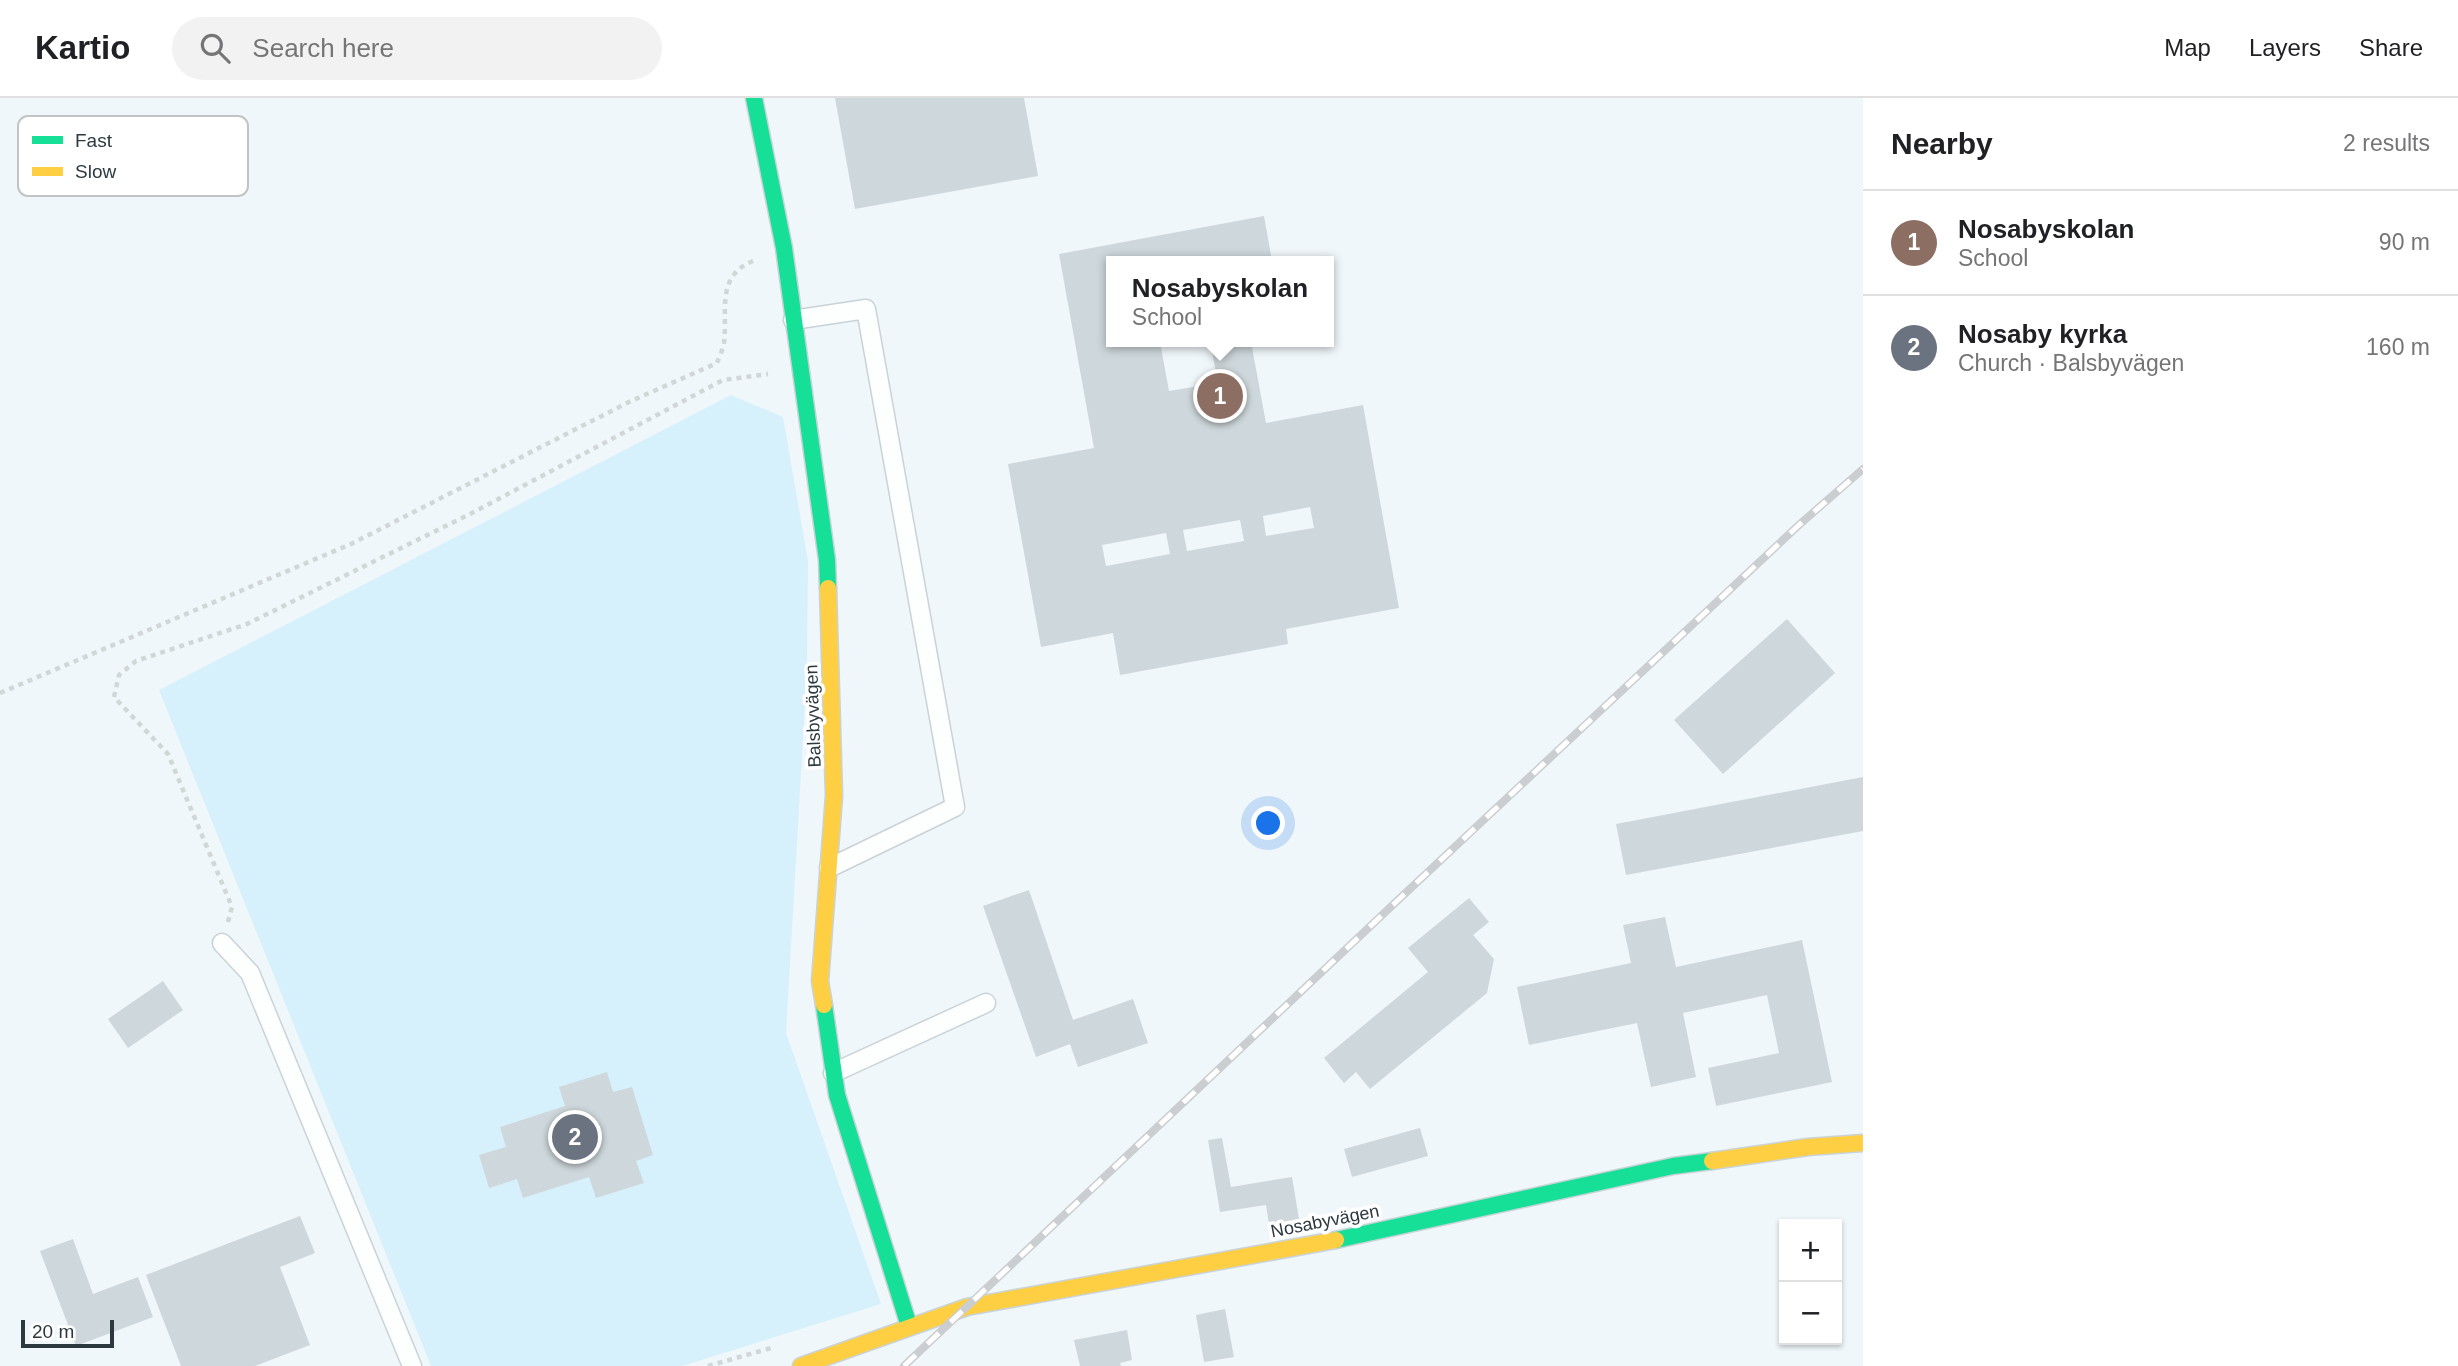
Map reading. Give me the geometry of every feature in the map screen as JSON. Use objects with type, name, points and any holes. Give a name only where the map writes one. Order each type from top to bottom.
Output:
[{"type":"street","name":"Balsbyvägen","points":[[754,98],[784,248],[827,560],[834,796],[820,981],[836,1095],[909,1326]]},
{"type":"street","name":"Nosabyvägen","points":[[801,1366],[967,1307],[1334,1240],[1673,1166],[1808,1147],[1863,1143]]},
{"type":"lane","points":[[793,320],[866,309],[955,807],[829,868]]},
{"type":"lane","points":[[222,943],[250,973],[412,1366]]},
{"type":"lane","points":[[834,1073],[986,1003]]},
{"type":"path","points":[[0,693],[351,544],[629,402],[717,363],[724,344],[725,297],[730,281],[743,265],[784,248]]},
{"type":"path","points":[[222,943],[232,907],[168,754],[114,697],[119,675],[136,662],[247,624],[472,513],[723,380],[800,370]]},
{"type":"shaded area","points":[[731,395],[783,417],[808,561],[807,669],[786,1033],[881,1304],[682,1366],[431,1366],[159,690]]},
{"type":"building","points":[[835,98],[1024,98],[1038,176],[855,209]]},
{"type":"building","points":[[1264,216],[1271,256],[1106,256],[1106,347],[1161,347],[1169,391],[1218,383],[1211,347],[1252,347],[1266,423],[1363,405],[1399,608],[1286,629],[1288,644],[1120,675],[1113,633],[1041,647],[1008,464],[1094,448],[1059,254]],"holes":[[[1310,507],[1314,528],[1266,536],[1263,516]],[[1240,520],[1244,541],[1187,551],[1183,530]],[[1166,533],[1170,554],[1106,566],[1102,545]]]},
{"type":"building","points":[[1787,619],[1835,673],[1723,774],[1674,720]]},
{"type":"building","points":[[1863,777],[1863,831],[1626,875],[1616,824]]},
{"type":"building","points":[[1029,890],[1073,1020],[1133,999],[1148,1043],[1078,1067],[1070,1044],[1036,1057],[983,906]]},
{"type":"building","points":[[1469,898],[1489,922],[1473,935],[1494,959],[1487,993],[1370,1089],[1356,1072],[1344,1083],[1324,1058],[1428,972],[1408,948]]},
{"type":"building","points":[[1665,917],[1676,967],[1802,940],[1832,1082],[1716,1106],[1708,1068],[1779,1053],[1767,995],[1683,1013],[1696,1077],[1651,1087],[1637,1023],[1529,1045],[1517,987],[1631,963],[1623,925]]},
{"type":"building","points":[[163,981],[183,1010],[128,1048],[108,1019]]},
{"type":"building","points":[[607,1072],[613,1092],[632,1087],[653,1155],[636,1161],[644,1183],[596,1198],[589,1177],[523,1198],[517,1179],[489,1188],[479,1155],[506,1147],[500,1127],[565,1106],[559,1087]]},
{"type":"building","points":[[1420,1128],[1428,1156],[1352,1177],[1344,1149]]},
{"type":"building","points":[[1222,1138],[1231,1187],[1292,1177],[1299,1219],[1269,1224],[1266,1205],[1220,1212],[1208,1140]]},
{"type":"building","points":[[300,1216],[315,1253],[280,1267],[310,1345],[255,1366],[181,1366],[146,1275]]},
{"type":"building","points":[[73,1239],[93,1294],[138,1277],[153,1317],[76,1346],[40,1251]]},
{"type":"building","points":[[1225,1309],[1234,1357],[1204,1362],[1196,1315]]},
{"type":"building","points":[[1127,1330],[1132,1360],[1120,1363],[1121,1366],[1080,1366],[1074,1340]]},
{"type":"railway","points":[[904,1366],[1800,524],[1863,469]]},
{"type":"traffic: fast","points":[[754,98],[784,248],[827,560],[828,588]]},
{"type":"traffic: fast","points":[[824,1005],[837,1095],[909,1326]]},
{"type":"traffic: fast","points":[[1336,1240],[1673,1166],[1712,1161]]},
{"type":"traffic: slow","points":[[824,1005],[820,981],[834,796],[828,588]]},
{"type":"traffic: slow","points":[[1712,1161],[1808,1147],[1863,1143]]},
{"type":"traffic: slow","points":[[801,1366],[967,1307],[1336,1240]]},
{"type":"place","name":"Nosabyskolan","points":[[1220,396]]},
{"type":"place","name":"Nosaby kyrka","points":[[575,1137]]}]
